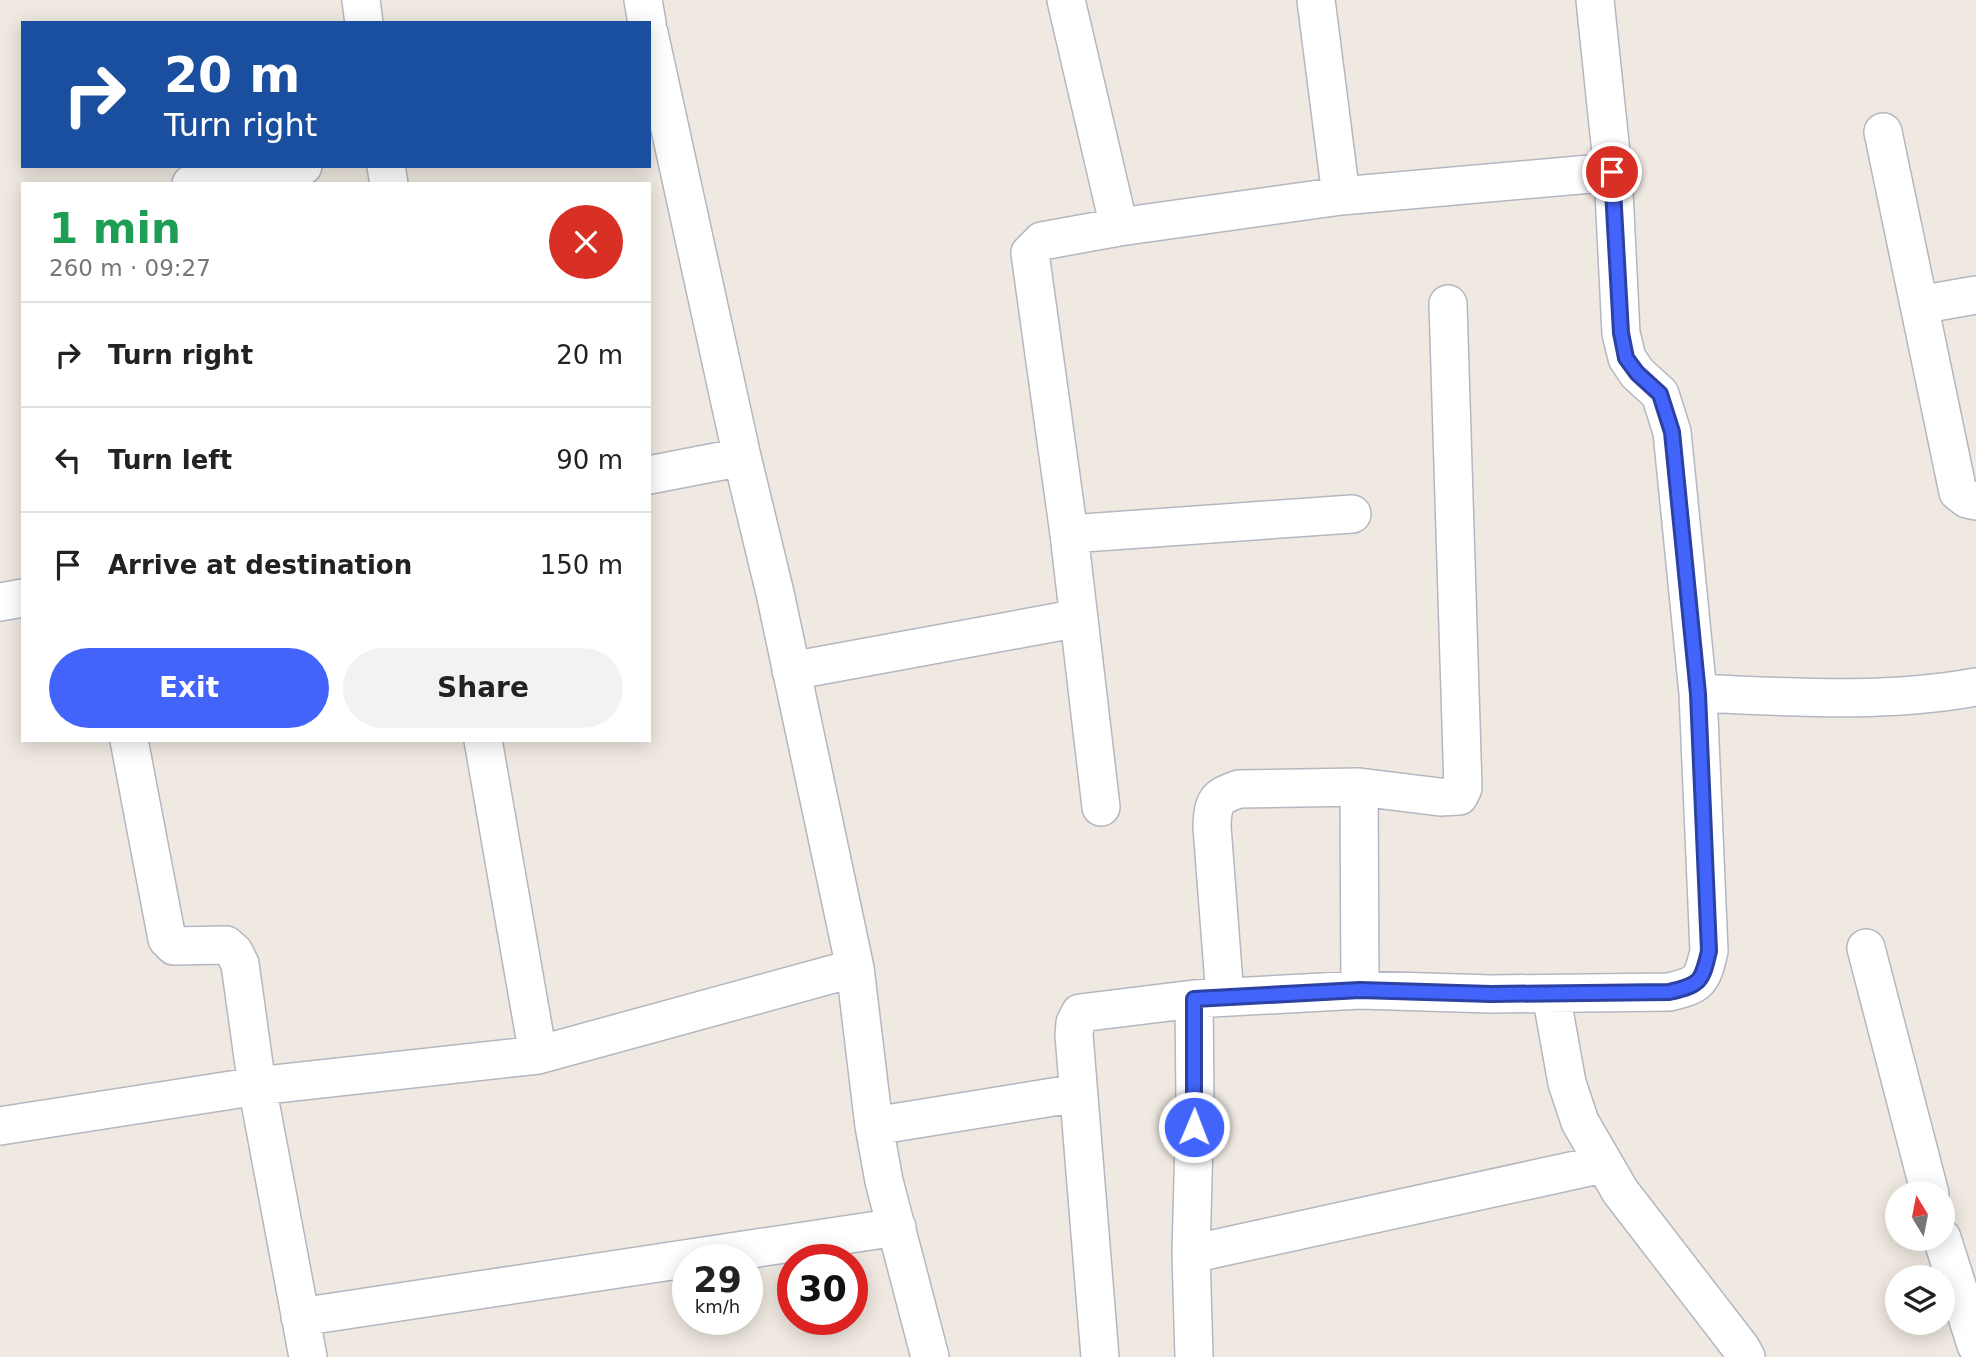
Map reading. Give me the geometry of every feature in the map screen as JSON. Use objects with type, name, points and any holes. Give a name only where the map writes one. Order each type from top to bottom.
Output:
[{"type":"street","points":[[361,0],[364,21]]},
{"type":"street","points":[[643,0],[647,21]]},
{"type":"street","points":[[1066,0],[1119,227]]},
{"type":"street","points":[[1316,0],[1341,197]]},
{"type":"street","points":[[1100,1357],[1077,1093],[1074,1035],[1075,1023],[1080,1013],[1210,998],[1360,990],[1669,992],[1692,986],[1704,974],[1709,951],[1698,694],[1672,432],[1660,394],[1637,373],[1626,358],[1621,333],[1612,172],[1595,0]]},
{"type":"street","points":[[651,42],[855,968],[874,1126],[884,1181],[930,1357]]},
{"type":"street","points":[[1883,132],[1958,492],[1967,499],[1976,501]]},
{"type":"street","points":[[203,182],[291,168]]},
{"type":"street","points":[[1101,807],[1069,534],[1030,253],[1042,241],[1119,227],[1341,197],[1612,172]]},
{"type":"street","points":[[1919,305],[1976,295]]},
{"type":"street","points":[[1194,1357],[1191,1254],[1195,1102],[1210,998],[1213,808],[1221,795],[1239,789],[1359,787],[1440,797],[1459,796],[1464,788],[1448,304]]},
{"type":"street","points":[[651,475],[742,457]]},
{"type":"street","points":[[1069,534],[1352,514]]},
{"type":"street","points":[[0,602],[21,598]]},
{"type":"street","points":[[791,671],[1079,618]]},
{"type":"street","points":[[1698,694],[1854,698],[1908,696],[1976,687]]},
{"type":"street","points":[[129,742],[167,939],[174,946],[226,945],[234,952],[240,964],[257,1086],[307,1357]]},
{"type":"street","points":[[483,742],[538,1055]]},
{"type":"street","points":[[1359,787],[1360,990]]},
{"type":"street","points":[[1866,948],[1927,1181]]},
{"type":"street","points":[[0,1126],[257,1086],[538,1055],[855,968]]},
{"type":"street","points":[[1551,993],[1567,1083],[1580,1122],[1620,1191],[1741,1348],[1745,1357]]},
{"type":"street","points":[[874,1126],[1077,1093]]},
{"type":"street","points":[[1191,1254],[1603,1164]]},
{"type":"street","points":[[300,1317],[897,1227]]},
{"type":"street","points":[[1946,1251],[1976,1345]]},
{"type":"route","points":[[1194,1127],[1194,999],[1360,990],[1491,994],[1669,992],[1692,986],[1704,974],[1709,951],[1706,932],[1698,694],[1672,432],[1667,409],[1660,394],[1637,373],[1626,358],[1621,333],[1612,172]]}]
